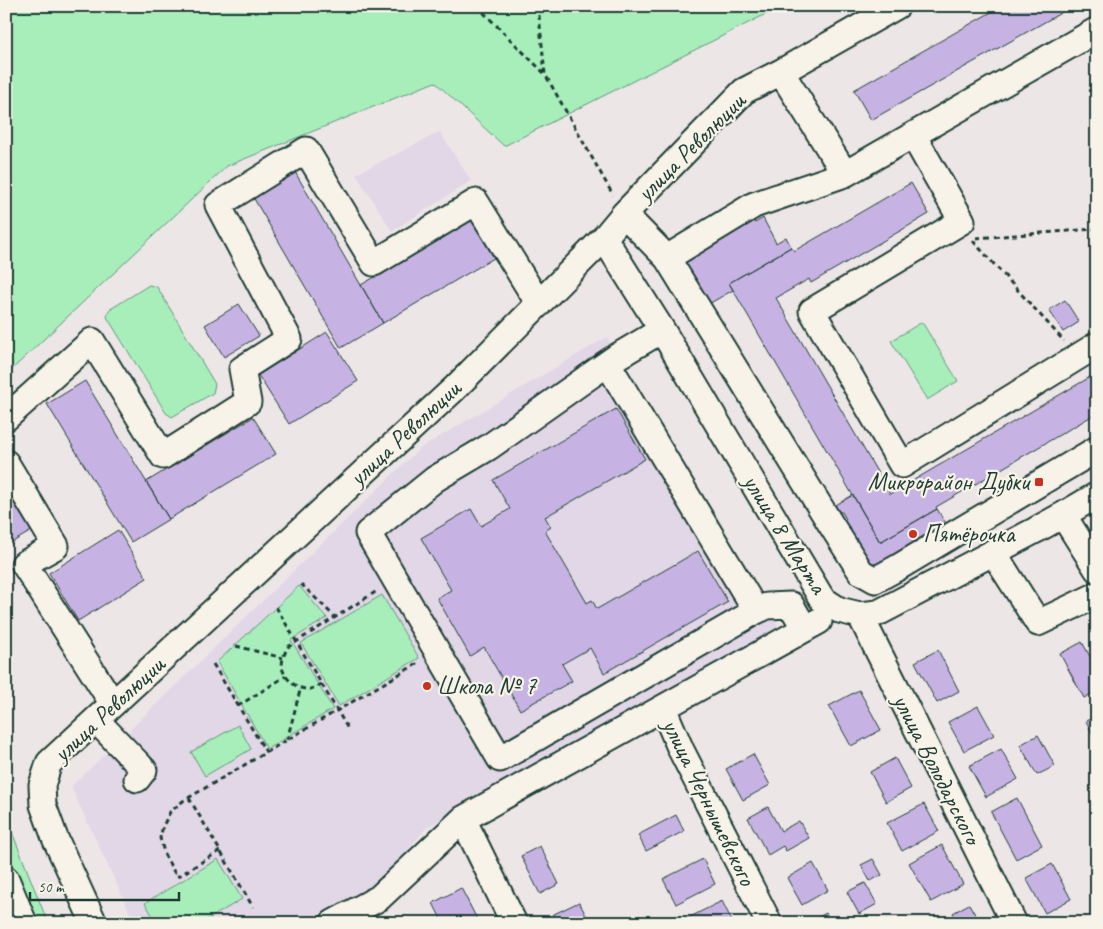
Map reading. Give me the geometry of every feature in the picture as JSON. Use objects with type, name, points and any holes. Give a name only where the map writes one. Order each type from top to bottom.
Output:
[{"type":"street","name":"улица Революции","points":[[94,923],[55,838],[43,804],[42,785],[49,763],[454,389],[604,238],[624,214],[744,92],[897,6]]},
{"type":"street","points":[[667,258],[754,205],[845,174],[1097,30]]},
{"type":"street","points":[[782,72],[845,174]]},
{"type":"street","points":[[913,135],[962,221],[812,311],[902,465],[1087,351]]},
{"type":"street","points":[[6,418],[92,341],[163,456],[248,402],[242,369],[289,339],[218,205],[306,150],[374,263],[476,202],[539,304]]},
{"type":"street","points":[[624,214],[667,258],[824,515],[861,572],[875,580],[1097,449]]},
{"type":"street","name":"улица 8 Марта","points":[[604,238],[662,330],[822,599],[850,612]]},
{"type":"street","points":[[662,330],[618,356],[489,448],[435,479],[368,533],[500,759],[767,606],[791,605],[805,629]]},
{"type":"street","points":[[608,364],[756,611]]},
{"type":"street","points":[[6,462],[56,546],[24,564],[104,712],[144,770],[137,779]]},
{"type":"street","points":[[333,923],[379,898],[463,820],[805,629],[850,612],[878,613],[1097,495]]},
{"type":"street","points":[[1063,514],[1097,569]]},
{"type":"street","points":[[993,552],[1038,623],[1097,595]]},
{"type":"street","name":"улица Володарского","points":[[850,612],[1014,923]]},
{"type":"street","name":"улица Чернышевского","points":[[663,708],[681,750],[769,923]]},
{"type":"street","points":[[463,820],[514,923]]},
{"type":"street","points":[[6,879],[24,923]]},
{"type":"path","points":[[477,6],[545,74],[624,214]]},
{"type":"path","points":[[538,6],[545,74]]},
{"type":"path","points":[[1087,351],[971,238],[1095,228],[1097,258]]},
{"type":"path","points":[[301,584],[335,617]]},
{"type":"path","points":[[322,684],[308,689],[290,681],[282,665],[288,647],[383,587]]},
{"type":"path","points":[[276,607],[348,729]]},
{"type":"path","points":[[236,646],[283,658]]},
{"type":"path","points":[[220,851],[177,877],[165,856],[160,838],[163,826],[170,812],[189,798],[426,659]]},
{"type":"path","points":[[214,664],[266,752]]},
{"type":"path","points":[[238,706],[286,676]]},
{"type":"path","points":[[287,740],[301,687]]},
{"type":"path","points":[[189,798],[253,907]]},
{"type":"shaded area","points":[[440,132],[471,181],[392,231],[356,174]]},
{"type":"shaded area","name":"Школа № 7","points":[[607,337],[780,629],[427,827],[375,888],[299,923],[135,923],[71,787],[419,449]]},
{"type":"green space","points":[[6,6],[782,6],[504,146],[435,82],[227,166],[6,375]]},
{"type":"green space","points":[[149,285],[157,287],[215,384],[213,393],[172,417],[166,413],[107,317],[109,310]]},
{"type":"green space","points":[[922,322],[958,381],[927,400],[891,341]]},
{"type":"green space","points":[[299,586],[327,618],[291,640],[333,709],[267,749],[217,662]]},
{"type":"green space","points":[[382,595],[419,658],[339,706],[301,643]]},
{"type":"green space","points":[[238,725],[251,749],[205,776],[191,752]]},
{"type":"green space","points":[[6,817],[48,923],[6,923]]},
{"type":"green space","points":[[218,859],[242,899],[202,923],[157,923],[145,903]]},
{"type":"building","points":[[1002,6],[1073,6],[871,120],[854,90]]},
{"type":"building","points":[[295,172],[383,323],[341,348],[253,197]]},
{"type":"building","points":[[911,183],[929,214],[811,283],[809,279],[776,298],[890,494],[1097,373],[1097,413],[880,542],[729,283],[791,247],[794,251]]},
{"type":"building","points":[[750,215],[755,223],[763,218],[776,243],[786,237],[791,247],[729,283],[733,290],[707,305],[683,263],[706,249],[702,240]]},
{"type":"building","points":[[472,220],[494,258],[383,323],[361,285]]},
{"type":"building","points":[[1065,300],[1079,322],[1063,332],[1049,310]]},
{"type":"building","points":[[239,304],[259,336],[224,357],[205,325]]},
{"type":"building","points":[[327,332],[358,381],[289,424],[258,375]]},
{"type":"building","points":[[609,345],[614,352],[599,361],[595,354]]},
{"type":"building","points":[[85,381],[169,519],[131,542],[47,404]]},
{"type":"building","points":[[616,409],[645,459],[545,517],[551,527],[545,531],[587,603],[592,600],[597,609],[698,551],[728,602],[604,673],[590,648],[562,664],[572,681],[520,710],[484,647],[470,656],[437,598],[451,590],[421,538],[471,509],[481,526],[510,509],[493,480]]},
{"type":"building","points":[[253,417],[276,454],[169,519],[146,482]]},
{"type":"building","name":"Пятёрочка","points":[[853,495],[880,542],[937,509],[947,525],[871,569],[844,524],[846,519],[842,512],[838,512],[834,506]]},
{"type":"building","points":[[13,497],[33,530],[6,546],[6,501]]},
{"type":"building","points":[[118,530],[147,578],[78,621],[49,573]]},
{"type":"building","points":[[1082,642],[1097,669],[1097,691],[1084,698],[1060,654]]},
{"type":"building","points":[[938,650],[959,691],[937,703],[915,662]]},
{"type":"building","points":[[859,690],[881,730],[851,746],[829,706]]},
{"type":"building","points":[[978,706],[994,735],[964,751],[948,722]]},
{"type":"building","points":[[1097,715],[1097,742],[1086,721]]},
{"type":"building","points":[[1038,735],[1055,766],[1037,775],[1020,745]]},
{"type":"building","points":[[1001,749],[1018,779],[986,797],[969,766]]},
{"type":"building","points":[[753,754],[770,785],[743,800],[726,769]]},
{"type":"building","points":[[895,758],[911,788],[886,802],[870,772]]},
{"type":"building","points":[[1017,798],[1042,845],[1016,859],[991,812]]},
{"type":"building","points":[[924,804],[939,831],[902,851],[887,823]]},
{"type":"building","points":[[768,807],[781,831],[799,821],[809,838],[786,851],[783,846],[768,855],[748,818]]},
{"type":"building","points":[[676,815],[684,831],[646,851],[638,835]]},
{"type":"building","points":[[942,845],[963,884],[931,902],[909,863]]},
{"type":"building","points":[[540,846],[559,884],[540,894],[521,856]]},
{"type":"building","points":[[703,859],[715,884],[676,904],[663,879]]},
{"type":"building","points":[[873,859],[882,875],[870,881],[861,865]]},
{"type":"building","points":[[813,863],[828,890],[802,905],[787,878]]},
{"type":"building","points":[[1052,864],[1071,899],[1045,913],[1026,878]]},
{"type":"building","points":[[865,883],[877,904],[859,914],[847,892]]},
{"type":"building","points":[[461,888],[479,923],[443,923],[433,903]]},
{"type":"building","points":[[722,901],[733,923],[683,923],[682,921]]},
{"type":"building","points":[[579,902],[590,923],[556,923],[552,915]]},
{"type":"building","points":[[969,904],[980,923],[958,923],[953,913]]},
{"type":"building","points":[[826,913],[832,923],[808,923]]},
{"type":"building","points":[[1079,918],[1082,923],[1070,923]]},
{"type":"place","name":"Микрорайон Дубки","points":[[1039,482]]},
{"type":"place","name":"Пятёрочка","points":[[913,534]]},
{"type":"place","name":"Школа № 7","points":[[427,686]]}]
